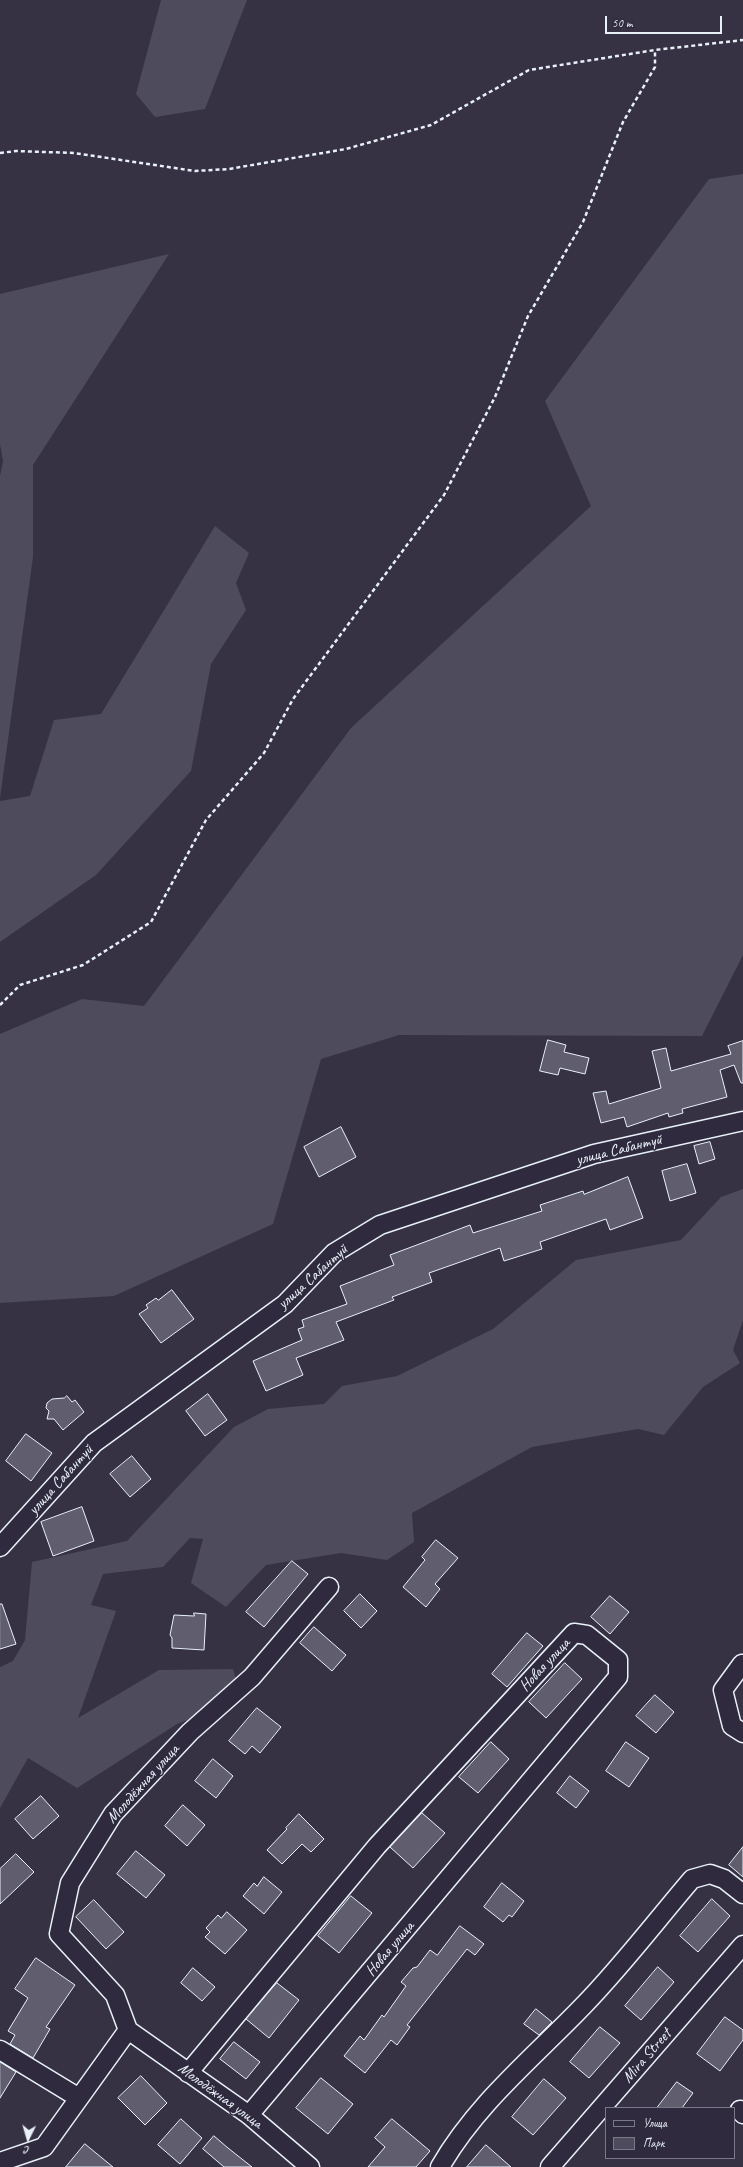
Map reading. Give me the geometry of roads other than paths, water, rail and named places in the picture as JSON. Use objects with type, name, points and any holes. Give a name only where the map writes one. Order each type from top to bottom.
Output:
[{"type":"street","name":"улица Сабантуй","points":[[0,1548],[94,1443],[285,1304],[334,1254],[380,1225],[594,1154],[743,1121]]},
{"type":"street","name":"Молодёжная улица","points":[[310,2167],[249,2115],[128,2030],[114,1994],[59,1934],[70,1883],[113,1814],[190,1732],[252,1677],[329,1587]]},
{"type":"street","name":"Новая улица","points":[[188,2072],[377,1846],[574,1633],[587,1635],[618,1660],[618,1677],[249,2115]]},
{"type":"street","points":[[742,1664],[723,1690],[732,1726],[743,1733]]},
{"type":"street","points":[[440,2167],[453,2143],[500,2088],[584,2005],[692,1879],[710,1874],[724,1879],[743,1894]]},
{"type":"street","name":"Mira Street","points":[[550,2167],[743,1945]]},
{"type":"street","points":[[0,2162],[44,2147],[128,2030]]},
{"type":"street","points":[[0,2050],[79,2098]]}]
